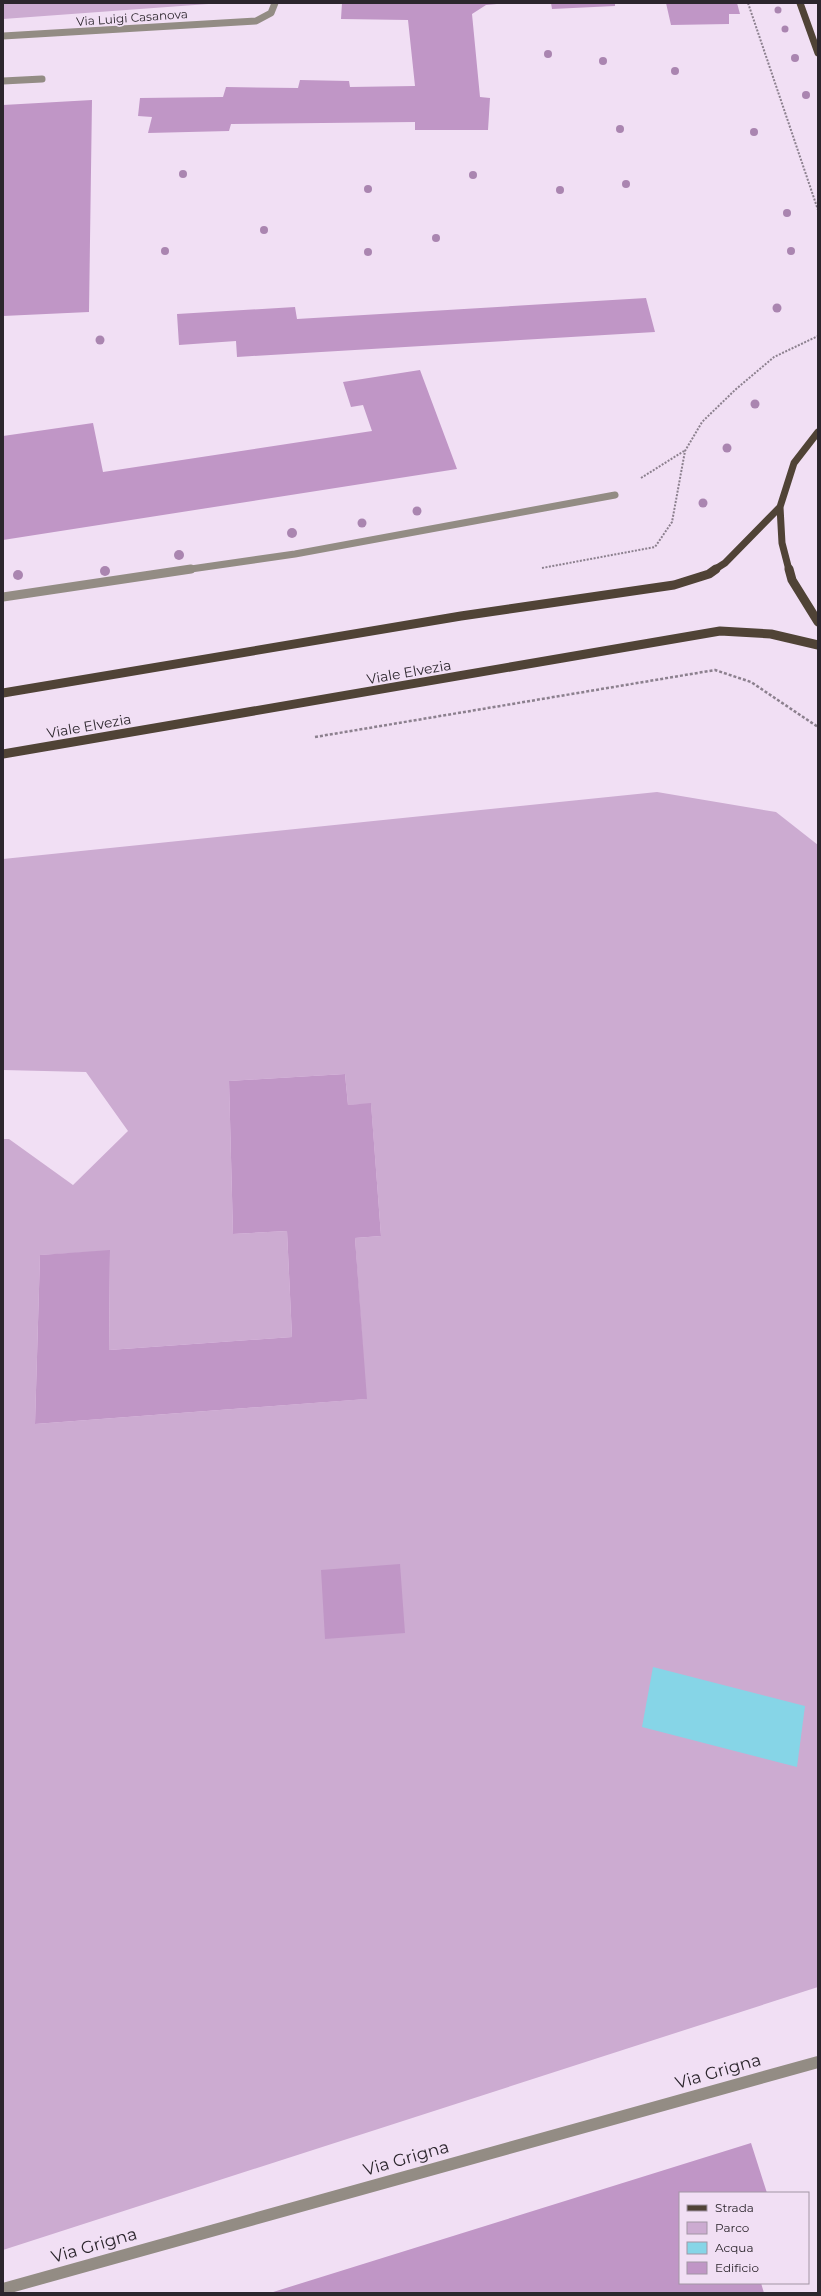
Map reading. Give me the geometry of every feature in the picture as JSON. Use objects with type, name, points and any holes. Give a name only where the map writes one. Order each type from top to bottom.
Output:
[{"type":"main road","points":[[800,3],[818,53]]},
{"type":"main road","points":[[818,432],[794,463],[780,507],[782,543],[792,580],[818,622]]},
{"type":"main road","points":[[3,693],[453,617],[674,585],[709,574],[725,563],[780,507]]},
{"type":"main road","name":"Viale Elvezia","points":[[3,754],[720,631],[771,634],[818,645]]},
{"type":"street","name":"Via Luigi Casanova","points":[[3,36],[256,21],[270,17],[275,9],[275,3]]},
{"type":"street","points":[[3,81],[42,79]]},
{"type":"street","points":[[3,597],[295,554],[615,495]]},
{"type":"street","name":"Via Grigna","points":[[3,2289],[818,2062]]},
{"type":"path","points":[[748,3],[818,210]]},
{"type":"path","points":[[655,547],[672,522],[685,451],[702,422],[735,390],[774,357],[818,336]]},
{"type":"path","points":[[615,495],[685,451]]},
{"type":"path","points":[[308,738],[715,670],[752,682],[818,727]]},
{"type":"green space","points":[[3,3],[222,3],[3,19]]},
{"type":"green space","points":[[657,792],[776,812],[818,845],[818,1987],[3,2250],[3,1139],[9,1139],[73,1185],[128,1131],[86,1072],[3,1070],[3,859]],"holes":[[[345,1074],[348,1105],[371,1104],[381,1236],[355,1238],[366,1399],[35,1424],[40,1255],[110,1251],[109,1350],[292,1337],[287,1231],[233,1234],[229,1081]]]},
{"type":"water","points":[[653,1667],[805,1706],[797,1767],[642,1727]]},
{"type":"building","points":[[342,3],[508,3],[486,5],[472,14],[480,97],[490,98],[488,130],[415,130],[415,122],[231,124],[229,131],[148,133],[152,117],[138,116],[140,98],[223,97],[226,87],[298,88],[300,80],[349,81],[350,87],[415,86],[408,20],[341,19]]},
{"type":"building","points":[[551,3],[615,3],[615,6],[552,9]]},
{"type":"building","points":[[666,3],[737,3],[740,14],[729,14],[729,24],[671,25]]},
{"type":"building","points":[[92,100],[89,312],[3,316],[3,105]]},
{"type":"building","points":[[646,298],[655,332],[237,357],[236,341],[179,345],[177,314],[295,307],[297,319]]},
{"type":"building","points":[[420,370],[457,469],[3,540],[3,436],[93,423],[103,472],[372,431],[363,405],[351,407],[343,382]]},
{"type":"building","points":[[345,1074],[348,1105],[371,1103],[381,1236],[355,1238],[367,1399],[35,1424],[40,1255],[110,1250],[109,1350],[292,1337],[287,1231],[233,1234],[229,1081]]},
{"type":"building","points":[[400,1564],[405,1633],[325,1639],[321,1570]]},
{"type":"building","points":[[751,2143],[767,2192],[679,2192],[679,2284],[761,2284],[764,2293],[270,2293]]}]
